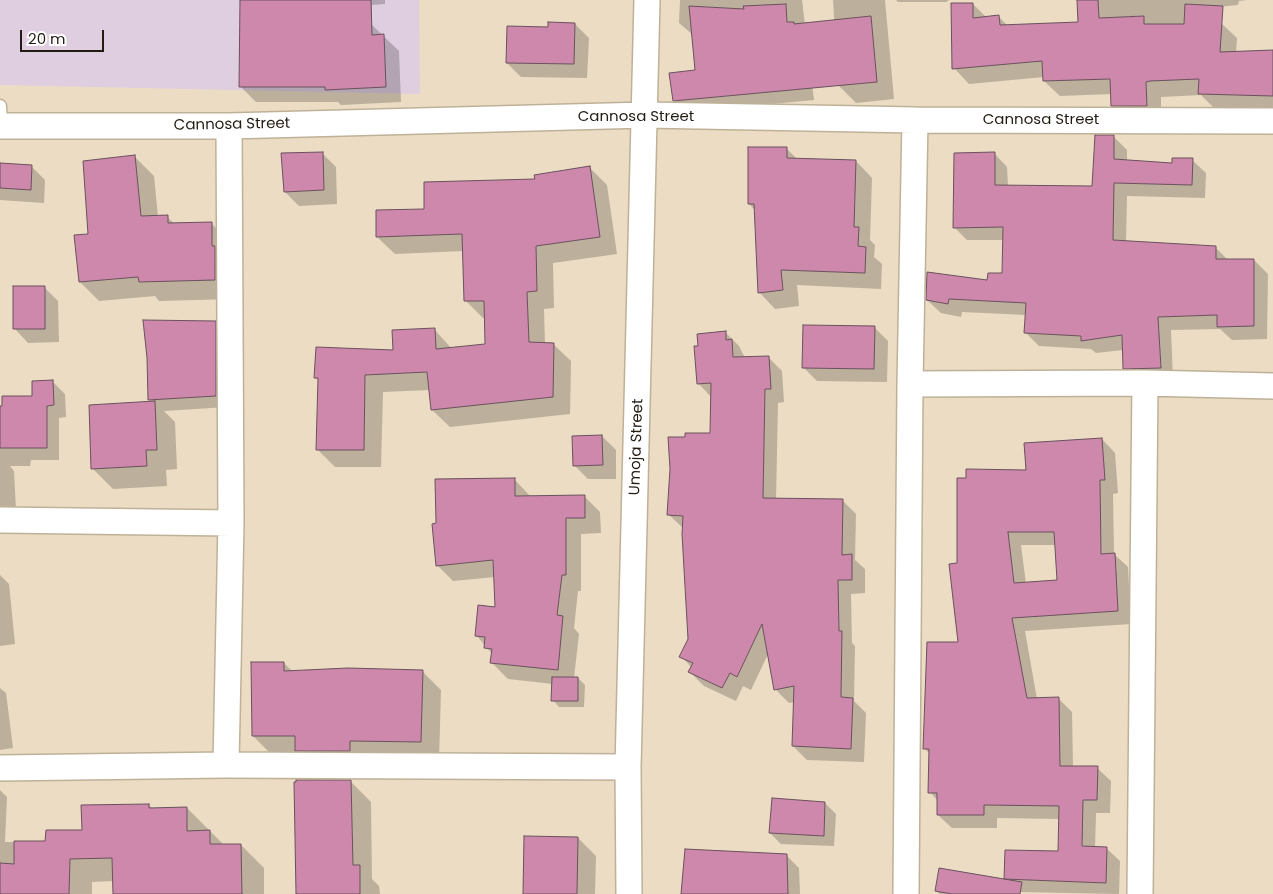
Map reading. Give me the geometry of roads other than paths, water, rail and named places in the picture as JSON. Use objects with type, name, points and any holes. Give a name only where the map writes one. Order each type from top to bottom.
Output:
[{"type":"street","name":"Umoja Street","points":[[629,894],[628,767],[646,115],[647,0]]},
{"type":"street","name":"Cannosa Street","points":[[0,119],[229,126],[646,115],[915,120],[1273,120]]},
{"type":"street","points":[[906,894],[910,384],[915,120]]},
{"type":"street","points":[[226,765],[231,523],[229,126]]},
{"type":"street","points":[[910,384],[1146,382],[1273,386]]},
{"type":"street","points":[[1140,894],[1146,382]]},
{"type":"street","points":[[0,520],[231,523]]},
{"type":"street","points":[[0,768],[226,765],[628,767]]}]
